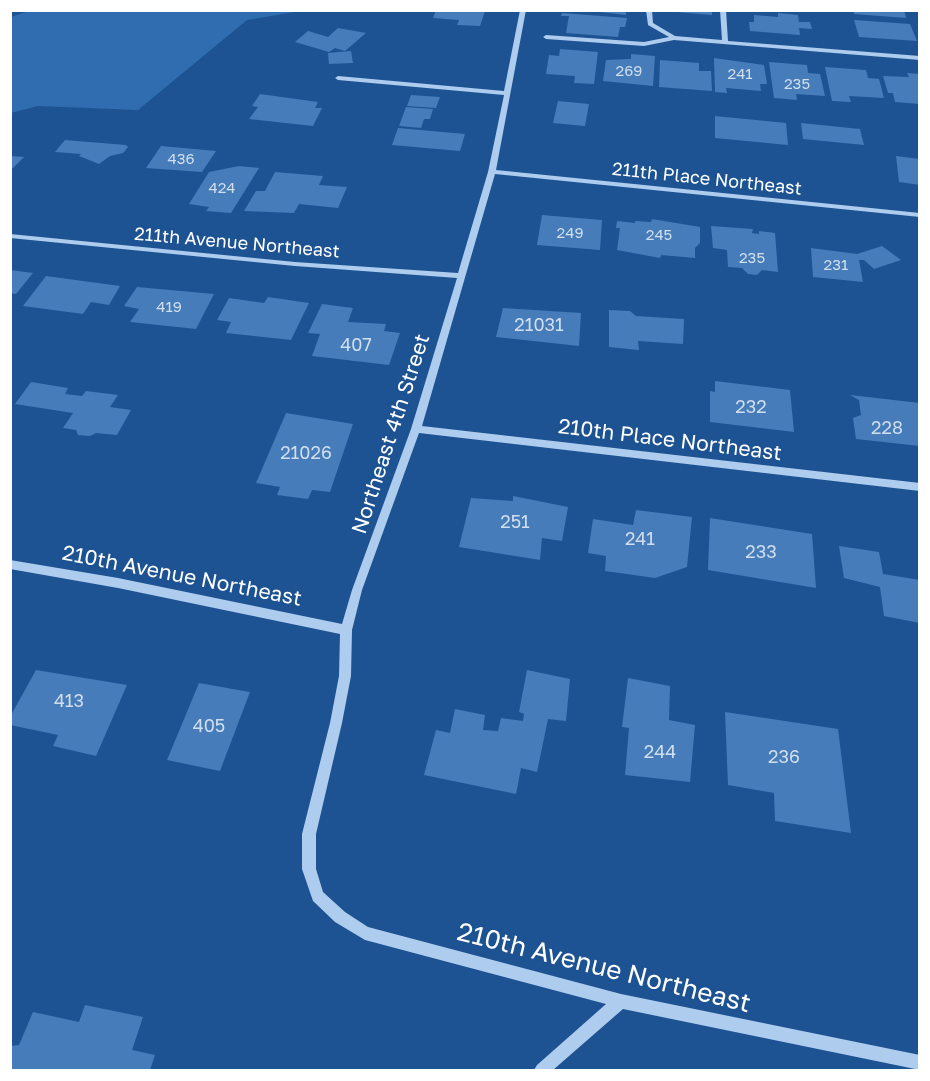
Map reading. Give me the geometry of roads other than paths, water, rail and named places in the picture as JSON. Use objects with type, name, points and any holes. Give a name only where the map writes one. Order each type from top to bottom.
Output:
[{"type":"street","name":"Northeast 4th Street","points":[[309,869],[309,834],[336,723],[345,675],[346,630],[357,590],[416,429],[492,172],[523,10]]},
{"type":"street","points":[[649,10],[650,24],[674,38]]},
{"type":"street","points":[[723,10],[725,42]]},
{"type":"street","points":[[546,37],[644,44],[674,38],[920,58]]},
{"type":"street","points":[[338,78],[508,93]]},
{"type":"street","name":"211th Place Northeast","points":[[492,172],[920,215]]},
{"type":"street","name":"211th Avenue Northeast","points":[[10,236],[295,264],[461,276]]},
{"type":"street","name":"210th Place Northeast","points":[[416,429],[920,487]]},
{"type":"street","name":"210th Avenue Northeast","points":[[10,564],[118,583],[346,630]]},
{"type":"street","name":"210th Avenue Northeast","points":[[309,869],[318,896],[340,917],[365,933],[621,1001],[920,1063]]},
{"type":"street","points":[[542,1071],[621,1001]]}]
